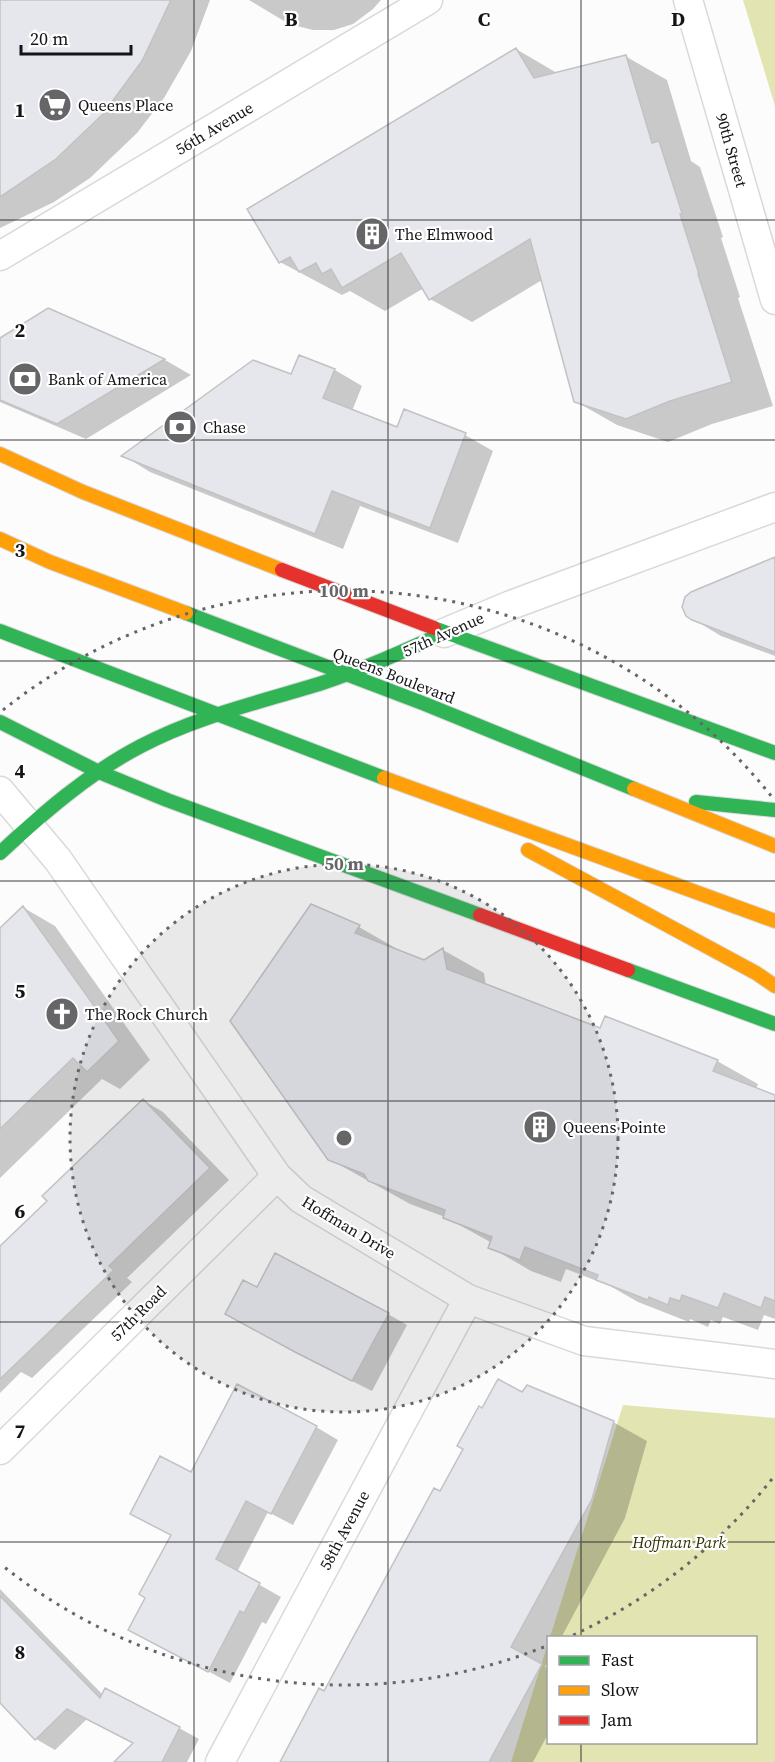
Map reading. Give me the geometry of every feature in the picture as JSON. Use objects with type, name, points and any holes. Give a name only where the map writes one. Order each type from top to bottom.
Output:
[{"type":"street","name":"56th Avenue","points":[[0,256],[428,0]]},
{"type":"street","name":"90th Street","points":[[688,0],[775,300]]},
{"type":"street","points":[[0,454],[82,492],[444,633],[775,753]]},
{"type":"street","name":"57th Avenue","points":[[0,853],[99,772],[142,746],[219,713],[347,674],[511,605],[775,507]]},
{"type":"street","name":"Queens Boulevard","points":[[0,539],[50,561],[425,704],[775,846]]},
{"type":"street","points":[[0,631],[219,713],[432,797],[775,921]]},
{"type":"street","points":[[0,722],[99,772],[167,800],[775,1024]]},
{"type":"street","name":"Hoffman Drive","points":[[0,791],[58,860],[277,1176],[301,1199],[468,1299],[584,1341],[775,1364]]},
{"type":"street","points":[[432,797],[756,973],[775,986]]},
{"type":"street","points":[[661,798],[775,810]]},
{"type":"street","name":"57th Road","points":[[0,1450],[277,1176]]},
{"type":"street","name":"58th Avenue","points":[[220,1762],[468,1299]]},
{"type":"green space","points":[[743,0],[775,0],[775,106]]},
{"type":"green space","name":"Hoffman Park","points":[[623,1405],[775,1418],[775,1762],[511,1762],[547,1646],[547,1744],[757,1744],[757,1636],[550,1636]]},
{"type":"building","name":"Queens Place","points":[[0,0],[171,0],[142,61],[103,114],[56,159],[0,197]]},
{"type":"building","name":"The Elmwood","points":[[516,48],[534,78],[626,55],[652,143],[659,141],[732,382],[670,401],[626,419],[574,402],[530,239],[429,300],[401,253],[342,288],[331,269],[322,274],[316,263],[299,272],[290,257],[279,263],[247,209]]},
{"type":"building","points":[[48,308],[165,359],[57,424],[0,400],[0,338]]},
{"type":"building","points":[[299,355],[335,369],[323,398],[397,427],[404,409],[466,433],[430,528],[332,491],[315,534],[121,456],[253,360],[291,374]]},
{"type":"building","points":[[775,557],[775,652],[686,616],[682,607],[685,597],[691,592]]},
{"type":"building","name":"Queens Pointe","points":[[311,904],[360,925],[355,933],[424,960],[443,948],[447,969],[600,1028],[605,1016],[718,1060],[713,1071],[775,1095],[775,1301],[765,1297],[761,1308],[724,1293],[718,1308],[682,1295],[680,1301],[670,1298],[668,1305],[649,1297],[648,1300],[596,1280],[598,1275],[525,1247],[520,1260],[488,1248],[492,1237],[443,1218],[445,1210],[368,1181],[364,1174],[328,1160],[230,1021]]},
{"type":"building","points":[[23,906],[119,1041],[87,1072],[73,1058],[0,1129],[0,928]]},
{"type":"building","points":[[143,1099],[210,1168],[109,1266],[114,1270],[0,1379],[0,1246],[47,1201],[42,1196]]},
{"type":"building","points":[[275,1253],[389,1313],[352,1381],[225,1314],[243,1280],[257,1287]]},
{"type":"building","points":[[498,1379],[522,1392],[527,1385],[614,1421],[592,1499],[511,1647],[542,1664],[489,1762],[280,1762],[319,1688],[324,1691],[434,1488],[440,1491],[463,1449],[457,1446],[479,1406],[482,1408]]},
{"type":"building","points":[[237,1384],[317,1426],[271,1514],[246,1501],[216,1559],[260,1583],[244,1613],[240,1611],[208,1672],[128,1630],[145,1598],[139,1594],[171,1535],[130,1514],[160,1456],[191,1472]]},
{"type":"building","points":[[0,1596],[100,1698],[105,1688],[180,1727],[162,1762],[114,1762],[133,1743],[67,1709],[35,1740],[0,1703]]},
{"type":"traffic: fast","points":[[186,613],[425,704],[634,789]]},
{"type":"traffic: fast","points":[[434,628],[775,753]]},
{"type":"traffic: fast","points":[[0,631],[384,778]]},
{"type":"traffic: fast","points":[[0,853],[33,823],[103,768],[163,735],[207,718],[353,672],[444,633]]},
{"type":"traffic: fast","points":[[0,722],[99,772],[167,800],[480,915]]},
{"type":"traffic: fast","points":[[696,802],[775,810]]},
{"type":"traffic: fast","points":[[628,970],[775,1024]]},
{"type":"traffic: slow","points":[[0,454],[83,492],[282,570]]},
{"type":"traffic: slow","points":[[0,539],[50,562],[186,613]]},
{"type":"traffic: slow","points":[[384,778],[775,921]]},
{"type":"traffic: slow","points":[[634,789],[775,846]]},
{"type":"traffic: slow","points":[[528,850],[756,973],[775,986]]},
{"type":"traffic: jam","points":[[282,570],[434,628]]},
{"type":"traffic: jam","points":[[480,915],[628,970]]},
{"type":"place","name":"Queens Place","points":[[55,105]]},
{"type":"place","name":"The Elmwood","points":[[372,234]]},
{"type":"place","name":"Bank of America","points":[[25,379]]},
{"type":"place","name":"Chase","points":[[180,427]]},
{"type":"place","name":"The Rock Church","points":[[62,1014]]},
{"type":"place","name":"Queens Pointe","points":[[540,1127]]}]
